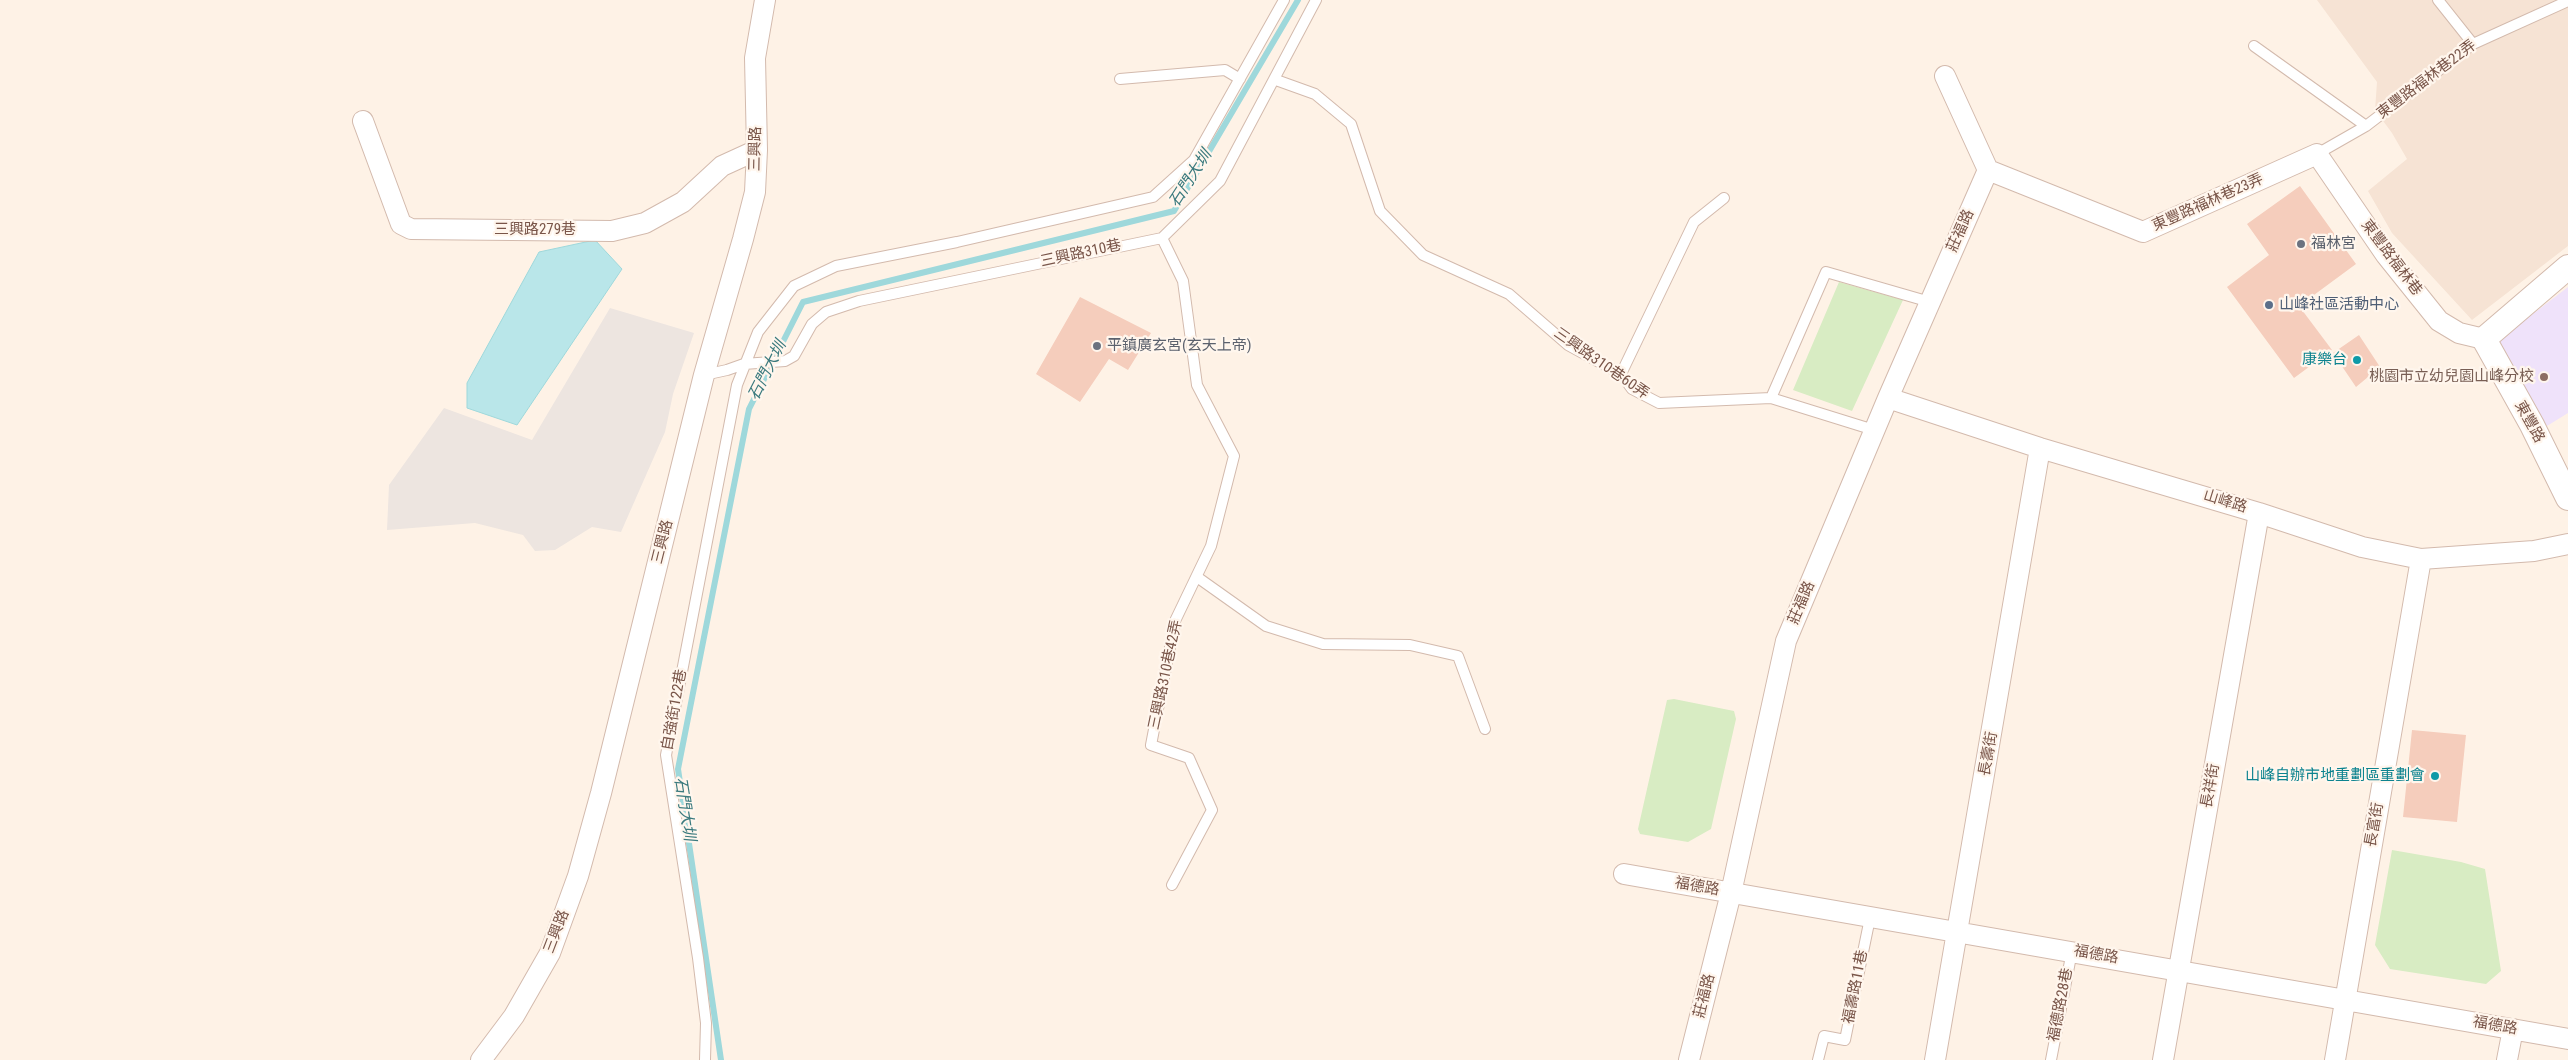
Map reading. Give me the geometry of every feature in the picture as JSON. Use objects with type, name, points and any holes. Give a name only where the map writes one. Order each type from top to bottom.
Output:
[{"type":"street","name":"三興路","points":[[481,1060],[514,1016],[550,953],[578,876],[601,793],[704,375],[754,192],[756,150],[755,58],[765,0]]},
{"type":"street","points":[[1945,76],[1988,170]]},
{"type":"street","name":"三興路279巷","points":[[363,121],[401,224],[411,229],[612,230],[645,223],[683,202],[722,166],[756,150]]},
{"type":"street","name":"東豐路福林巷23弄","points":[[1988,170],[2143,232],[2317,154]]},
{"type":"street","name":"東豐路福林巷","points":[[2317,154],[2386,254],[2439,321],[2460,333],[2484,339]]},
{"type":"street","name":"莊福路","points":[[1690,1060],[1730,893],[1786,641],[1874,430],[1988,170]]},
{"type":"street","points":[[2484,339],[2568,267]]},
{"type":"street","name":"東豐路","points":[[2484,339],[2532,425],[2568,498]]},
{"type":"street","name":"山峰路","points":[[1888,398],[2040,448],[2260,513],[2362,547],[2420,560],[2534,551],[2568,544]]},
{"type":"street","name":"長壽街","points":[[1935,1060],[2040,448]]},
{"type":"street","name":"長祥街","points":[[2162,1060],[2260,513]]},
{"type":"street","name":"長富街","points":[[2335,1060],[2420,560]]},
{"type":"street","name":"福德路","points":[[1624,874],[2568,1039]]},
{"type":"street","points":[[2507,1060],[2513,1029]]},
{"type":"lane","points":[[746,364],[758,332],[794,286],[836,266],[957,242],[1152,197],[1194,160],[1284,0]]},
{"type":"lane","points":[[1162,238],[1220,182],[1276,80],[1316,0]]},
{"type":"lane","points":[[2438,0],[2473,44]]},
{"type":"lane","name":"東豐路福林巷22弄","points":[[2317,154],[2366,126],[2473,44],[2568,1]]},
{"type":"lane","points":[[2254,46],[2366,126]]},
{"type":"lane","points":[[1120,79],[1224,70],[1240,79]]},
{"type":"lane","name":"三興路310巷60弄","points":[[1276,80],[1315,94],[1351,124],[1380,211],[1422,255],[1509,294],[1568,345],[1621,374],[1632,388],[1659,402],[1771,398],[1874,430]]},
{"type":"lane","points":[[1621,374],[1694,222],[1724,198]]},
{"type":"lane","name":"三興路310巷","points":[[704,375],[746,364],[780,362],[794,356],[812,324],[826,312],[858,301],[1162,238]]},
{"type":"lane","name":"三興路310巷42弄","points":[[1162,238],[1184,281],[1197,385],[1234,456],[1211,546],[1175,621],[1151,745],[1189,758],[1212,810],[1172,885]]},
{"type":"lane","points":[[1771,398],[1826,272],[1930,302]]},
{"type":"lane","name":"自強街122巷","points":[[705,1060],[706,1023],[666,755],[737,386],[746,364]]},
{"type":"lane","points":[[1197,577],[1266,626],[1323,644],[1410,645],[1458,656],[1486,729]]},
{"type":"lane","name":"福壽路11巷","points":[[1818,1060],[1824,1036],[1845,1040],[1870,918]]},
{"type":"lane","name":"福德路28巷","points":[[2051,1060],[2072,951]]},
{"type":"shaded area","points":[[2317,0],[2568,0],[2568,246],[2472,320],[2392,233],[2368,191],[2407,159],[2392,133],[2375,110],[2377,82]]},
{"type":"shaded area","name":"桃園市立幼兒園山峰分校","points":[[2568,287],[2568,413],[2547,426],[2499,340]]},
{"type":"shaded area","points":[[610,308],[694,333],[673,394],[665,432],[621,532],[592,527],[555,550],[535,551],[523,535],[475,523],[387,530],[389,485],[444,408],[532,440]]},
{"type":"green space","points":[[1839,282],[1903,300],[1852,411],[1793,390]]},
{"type":"green space","points":[[1674,699],[1734,711],[1736,719],[1711,829],[1688,842],[1640,834],[1638,829],[1667,700]]},
{"type":"green space","points":[[2392,850],[2461,862],[2485,869],[2501,971],[2486,984],[2390,969],[2375,945]]},
{"type":"water","points":[[595,240],[622,269],[517,425],[467,408],[467,383],[539,252]]},
{"type":"building","points":[[2300,186],[2356,264],[2299,306],[2332,350],[2294,378],[2227,287],[2269,255],[2247,224]]},
{"type":"building","name":"平鎮廣玄宮(玄天上帝)","points":[[1080,297],[1151,333],[1128,370],[1109,359],[1080,402],[1036,374]]},
{"type":"building","name":"康樂台","points":[[2359,335],[2380,367],[2356,387],[2333,353]]},
{"type":"building","name":"山峰自辦市地重劃區重劃會","points":[[2412,730],[2466,735],[2457,822],[2403,817]]},
{"type":"waterway","name":"石門大圳","points":[[721,1060],[678,769],[749,409],[803,302],[1174,211],[1298,0]]},
{"type":"place","name":"福林宮","points":[[2301,244]]},
{"type":"place","name":"山峰社區活動中心","points":[[2269,305]]},
{"type":"place","name":"平鎮廣玄宮(玄天上帝)","points":[[1097,346]]},
{"type":"place","name":"康樂台","points":[[2357,360]]},
{"type":"place","name":"桃園市立幼兒園山峰分校","points":[[2544,377]]},
{"type":"place","name":"山峰自辦市地重劃區重劃會","points":[[2435,776]]}]
